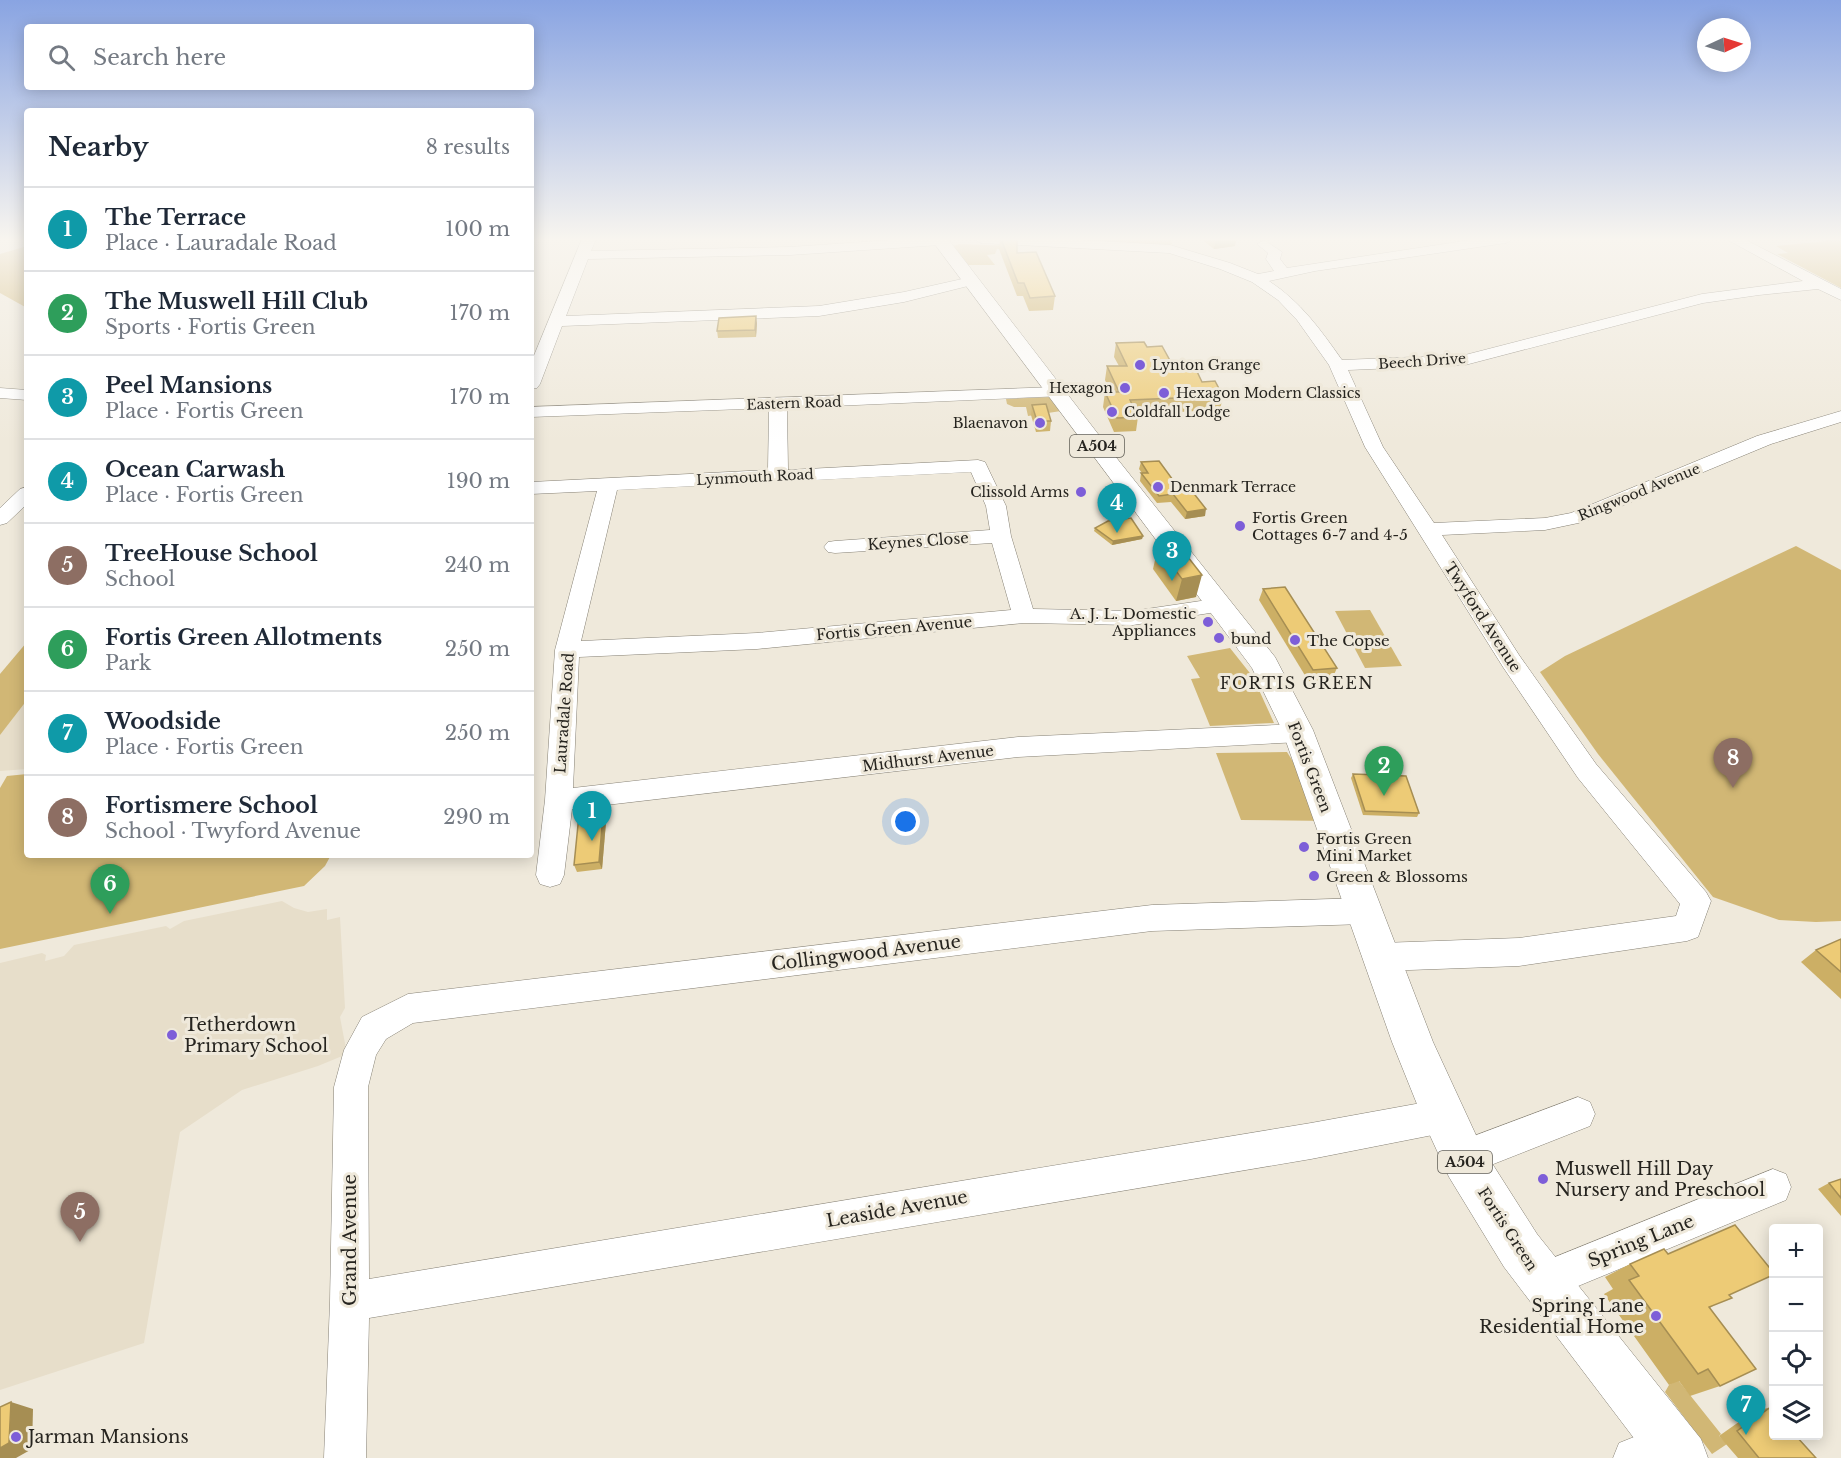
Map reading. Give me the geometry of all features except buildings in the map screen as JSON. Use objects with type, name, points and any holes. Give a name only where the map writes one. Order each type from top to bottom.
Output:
[{"type":"main road","name":"Fortis Green","points":[[991,307],[1107,461],[1251,644],[1271,676],[1299,733],[1411,1039],[1463,1158],[1494,1211],[1542,1282],[1679,1454]]},
{"type":"street","points":[[534,377],[563,307]]},
{"type":"street","points":[[534,334],[555,328],[810,312],[844,307]]},
{"type":"street","name":"Twyford Avenue","points":[[1293,307],[1303,317],[1337,365],[1374,447],[1428,529],[1474,606],[1587,771],[1696,901],[1688,928],[1519,952],[1382,957]]},
{"type":"street","name":"Beech Drive","points":[[1337,365],[1465,360],[1671,307]]},
{"type":"street","name":"Eastern Road","points":[[534,412],[1056,392]]},
{"type":"street","points":[[0,393],[24,395]]},
{"type":"street","points":[[778,404],[778,476]]},
{"type":"street","name":"Ringwood Avenue","points":[[1428,529],[1545,524],[1576,518],[1764,440],[1841,416]]},
{"type":"street","name":"Lynmouth Road","points":[[534,488],[978,466],[996,506],[1001,536]]},
{"type":"street","name":"Lauradale Road","points":[[549,875],[559,800],[567,650],[609,484]]},
{"type":"street","points":[[0,519],[24,496]]},
{"type":"street","points":[[1001,536],[1024,616]]},
{"type":"street","name":"Keynes Close","points":[[835,547],[1001,536]]},
{"type":"street","name":"Fortis Green Avenue","points":[[567,650],[757,640],[1024,616],[1133,618],[1221,605]]},
{"type":"street","name":"Midhurst Avenue","points":[[559,800],[1018,747],[1299,733]]},
{"type":"street","name":"Collingwood Avenue","points":[[374,1028],[408,1009],[1152,918],[1364,911]]},
{"type":"street","name":"Grand Avenue","points":[[345,1458],[350,1302],[351,1087],[360,1050],[374,1028]]},
{"type":"street","points":[[1463,1158],[1578,1114]]},
{"type":"street","name":"Leaside Avenue","points":[[350,1302],[1311,1141],[1443,1116]]},
{"type":"street","name":"Spring Lane","points":[[1542,1282],[1773,1187]]},
{"type":"street","points":[[1634,1458],[1679,1454]]},
{"type":"shaded area","points":[[1051,397],[1061,411],[1028,416],[1026,407],[1014,407],[1007,404],[1006,399]]},
{"type":"shaded area","points":[[1796,546],[1841,570],[1841,921],[1779,920],[1713,897],[1598,754],[1540,672],[1565,656]]},
{"type":"shaded area","points":[[1370,610],[1402,666],[1365,668],[1335,611]]},
{"type":"shaded area","points":[[24,646],[24,769],[0,771],[0,674]]},
{"type":"shaded area","points":[[24,646],[24,704],[0,735],[0,674]]},
{"type":"shaded area","points":[[1230,648],[1253,677],[1274,723],[1210,726],[1191,679],[1200,678],[1187,656]]},
{"type":"shaded area","points":[[1287,752],[1330,821],[1241,820],[1216,753]]},
{"type":"shaded area","points":[[24,774],[24,858],[329,858],[325,866],[304,886],[0,949],[0,788],[7,776]]},
{"type":"shaded area","points":[[282,901],[308,912],[327,909],[327,920],[340,917],[345,1008],[340,1017],[347,1054],[318,1066],[242,1090],[180,1132],[144,1343],[0,1390],[0,963],[42,953],[46,955],[45,961],[64,956],[74,945],[166,926],[170,929],[184,921]]},
{"type":"shaded area","points":[[1678,1380],[1727,1444],[1712,1454],[1665,1392],[1669,1385]]},
{"type":"place","name":"Lynton Grange","points":[[1140,365]]},
{"type":"place","name":"Hexagon","points":[[1125,388]]},
{"type":"place","name":"Hexagon Modern Classics","points":[[1164,393]]},
{"type":"place","name":"Coldfall Lodge","points":[[1112,412]]},
{"type":"place","name":"Blaenavon","points":[[1040,423]]},
{"type":"place","name":"Denmark Terrace","points":[[1158,487]]},
{"type":"place","name":"Clissold Arms","points":[[1081,492]]},
{"type":"place","name":"Fortis Green Cottages 6-7 and 4-5","points":[[1240,526]]},
{"type":"place","name":"Ocean Carwash","points":[[1117,533]]},
{"type":"place","name":"Peel Mansions","points":[[1172,581]]},
{"type":"place","name":"A. J. L. Domestic Appliances","points":[[1208,622]]},
{"type":"place","name":"bund","points":[[1219,638]]},
{"type":"place","name":"The Copse","points":[[1295,640]]},
{"type":"place","name":"Fortismere School","points":[[1733,788]]},
{"type":"place","name":"The Muswell Hill Club","points":[[1384,796]]},
{"type":"place","name":"The Terrace","points":[[592,841]]},
{"type":"place","name":"Fortis Green Mini Market","points":[[1304,847]]},
{"type":"place","name":"Green & Blossoms","points":[[1314,876]]},
{"type":"place","name":"Fortis Green Allotments","points":[[110,914]]},
{"type":"place","name":"Tetherdown Primary School","points":[[172,1035]]},
{"type":"place","name":"Muswell Hill Day Nursery and Preschool","points":[[1543,1179]]},
{"type":"place","name":"TreeHouse School","points":[[80,1242]]},
{"type":"place","name":"Spring Lane Residential Home","points":[[1656,1316]]},
{"type":"place","name":"Woodside","points":[[1746,1435]]},
{"type":"place","name":"Jarman Mansions","points":[[16,1437]]},
{"type":"district","name":"FORTIS GREEN","points":[[1297,683]]}]
